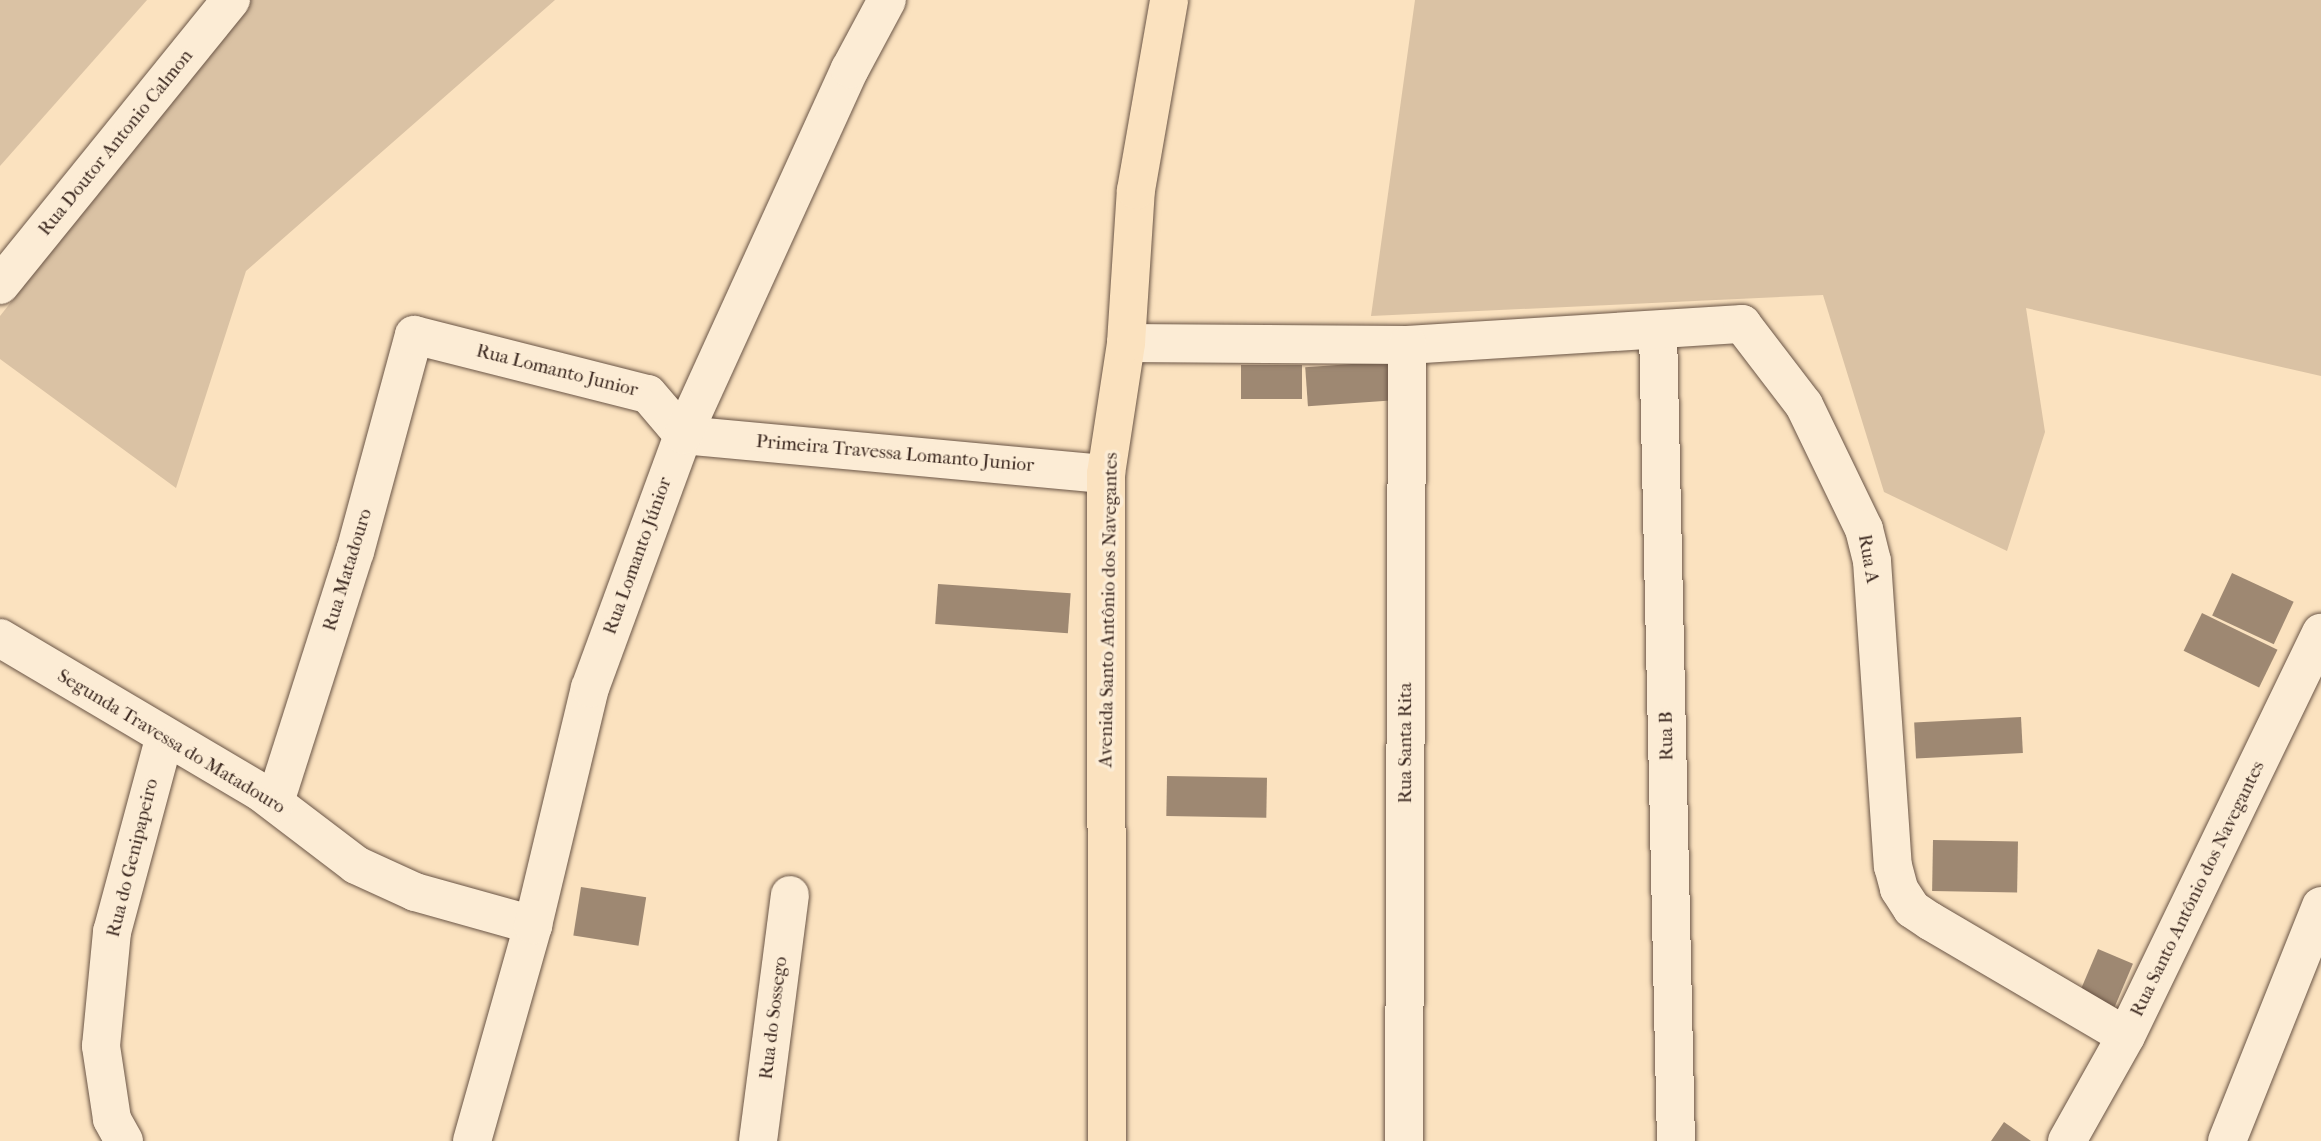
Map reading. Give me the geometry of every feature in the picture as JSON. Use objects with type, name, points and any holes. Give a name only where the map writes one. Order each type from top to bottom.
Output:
[{"type":"main road","name":"Avenida Santo Antônio dos Navegantes","points":[[1107,1141],[1107,474],[1126,343],[1136,190],[1169,0]]},
{"type":"street","name":"Rua Doutor Antonio Calmon","points":[[0,285],[231,0]]},
{"type":"street","name":"Rua Lomanto Júnior","points":[[472,1141],[533,925],[590,688],[683,435],[850,69],[887,0]]},
{"type":"street","name":"Rua A","points":[[1126,343],[1407,345],[1742,324],[1804,405],[1854,505],[1872,561],[1893,866],[1899,889],[1912,909],[2126,1036]]},
{"type":"street","name":"Rua B","points":[[1658,331],[1676,1141]]},
{"type":"street","name":"Rua Lomanto Junior","points":[[414,335],[648,394],[683,435]]},
{"type":"street","name":"Rua Matadouro","points":[[275,802],[355,552],[414,335]]},
{"type":"street","name":"Rua Santa Rita","points":[[1404,1141],[1407,345]]},
{"type":"street","name":"Primeira Travessa Lomanto Junior","points":[[683,435],[1107,474]]},
{"type":"street","name":"Rua Santo Antônio dos Navegantes","points":[[2067,1141],[2126,1036],[2321,633]]},
{"type":"street","name":"Segunda Travessa do Matadouro","points":[[0,638],[164,739],[275,802],[332,850],[364,869],[415,892],[533,925]]},
{"type":"street","name":"Rua do Genipapeiro","points":[[124,1141],[112,1119],[101,1046],[112,932],[164,739]]},
{"type":"street","name":"Rua do Sossego","points":[[758,1141],[790,895]]},
{"type":"street","points":[[2227,1141],[2321,906]]},
{"type":"shaded area","points":[[0,0],[147,0],[0,166]]},
{"type":"shaded area","points":[[250,0],[555,0],[246,271],[176,488],[0,359],[0,316]]},
{"type":"shaded area","points":[[1415,0],[2321,0],[2321,376],[2026,308],[2045,432],[2007,551],[1884,492],[1823,295],[1371,316]]},
{"type":"building","points":[[1395,361],[1398,400],[1308,406],[1305,367]]},
{"type":"building","points":[[1241,365],[1302,365],[1302,399],[1241,399]]},
{"type":"building","points":[[2232,573],[2294,602],[2274,644],[2212,616]]},
{"type":"building","points":[[938,584],[1071,593],[1068,633],[935,624]]},
{"type":"building","points":[[2202,613],[2277,650],[2259,688],[2184,651]]},
{"type":"building","points":[[2021,717],[2023,753],[1916,759],[1914,723]]},
{"type":"building","points":[[1167,776],[1267,778],[1266,818],[1166,816]]},
{"type":"building","points":[[1933,840],[2018,841],[2017,892],[1932,891]]},
{"type":"building","points":[[581,887],[646,897],[639,946],[573,935]]},
{"type":"building","points":[[2098,949],[2133,964],[2115,1007],[2080,992]]},
{"type":"building","points":[[2004,1122],[2031,1141],[1991,1141]]}]
